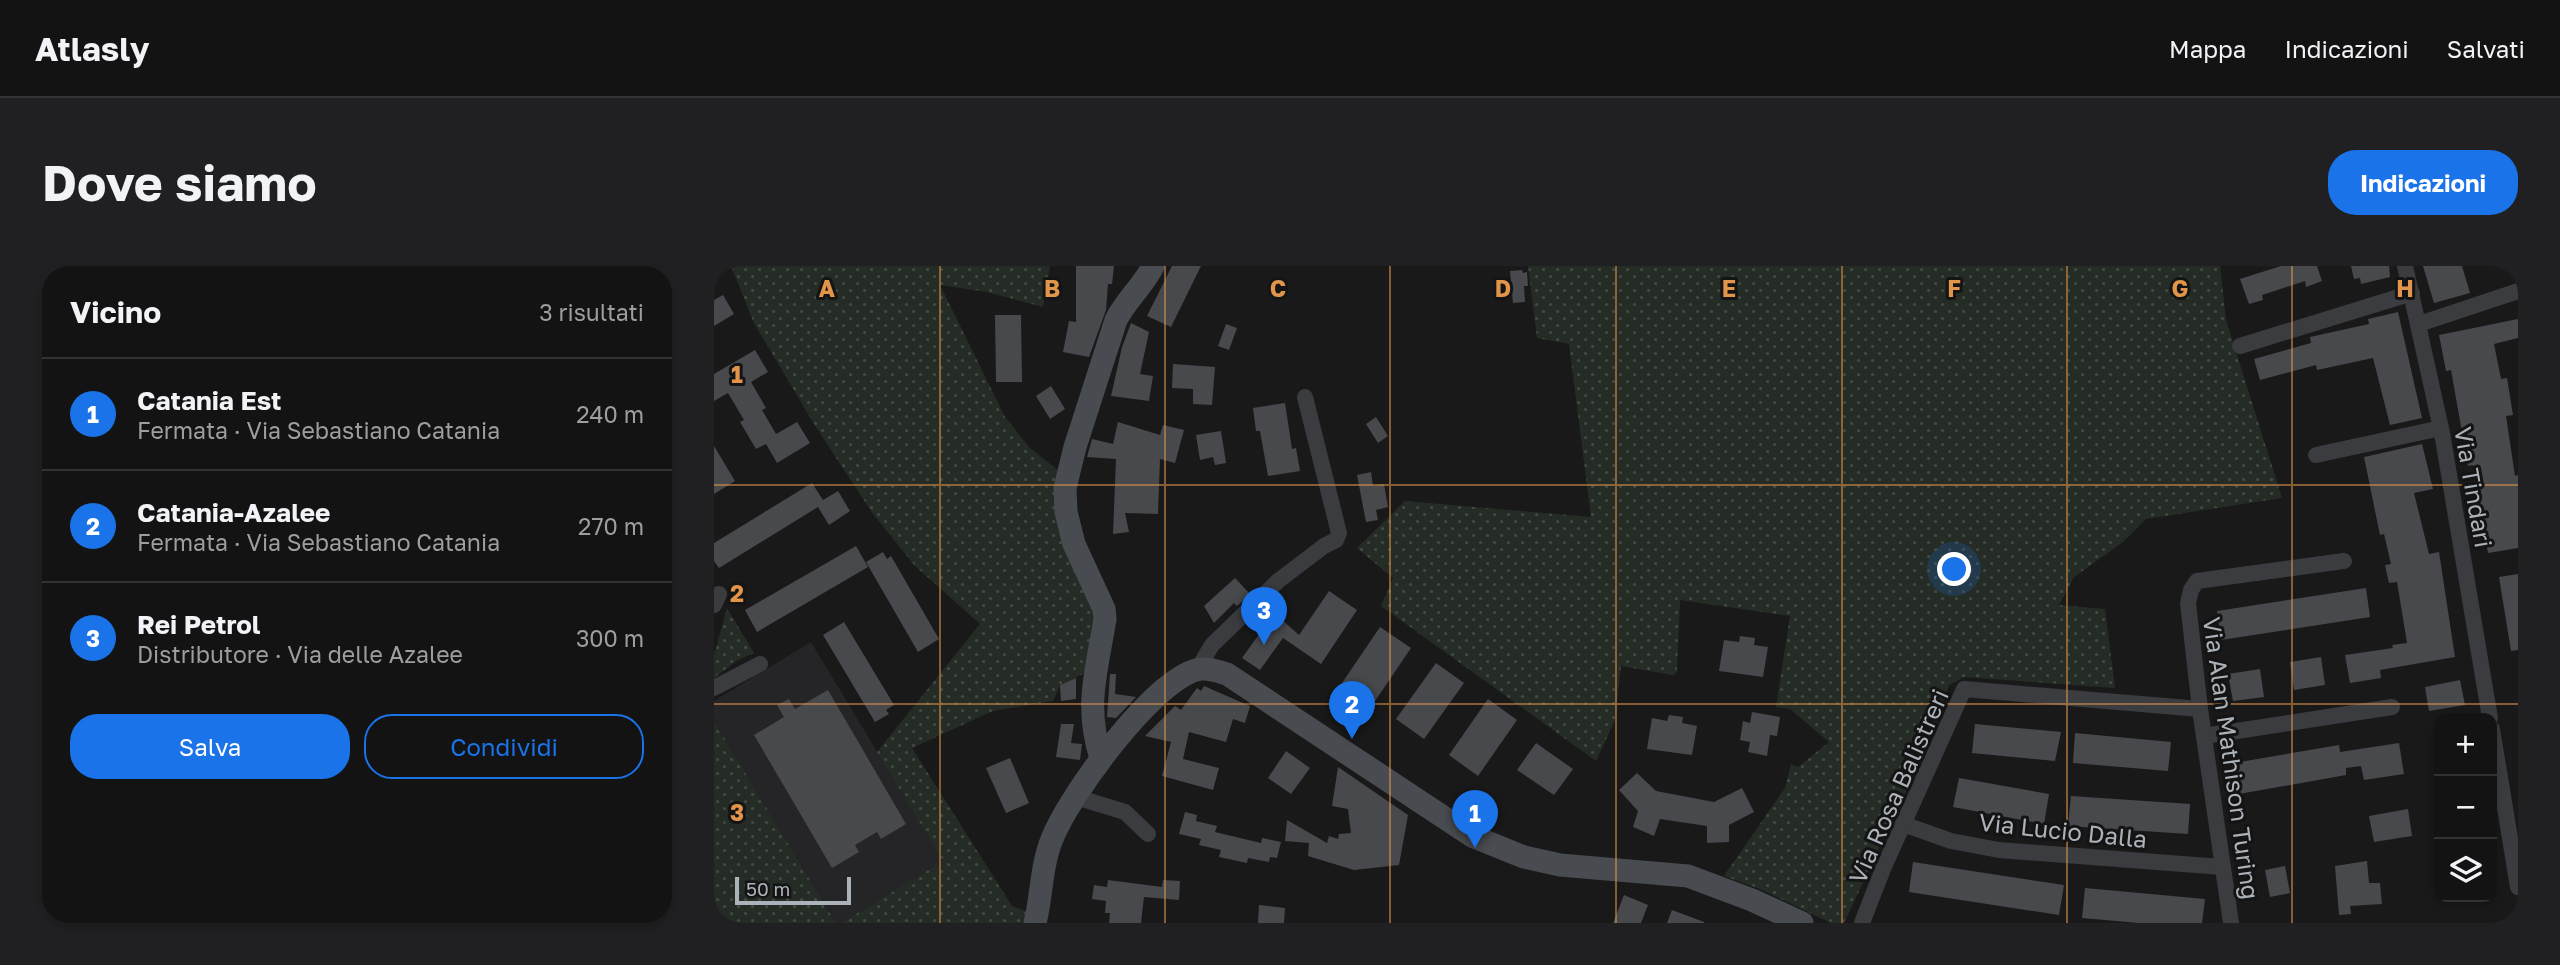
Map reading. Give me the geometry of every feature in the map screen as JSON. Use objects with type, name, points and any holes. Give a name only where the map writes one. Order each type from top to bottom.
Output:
[{"type":"main road","points":[[1101,758],[1094,737],[1092,706],[1095,666],[1105,619],[1100,598],[1074,544],[1066,512],[1065,488],[1075,447],[1112,331],[1122,309],[1143,285],[1153,266]]},
{"type":"main road","points":[[1035,923],[1045,861],[1057,827],[1101,758],[1170,685],[1197,670],[1211,669],[1227,674],[1472,836],[1524,857],[1560,865],[1688,876],[1752,900],[1802,923]]},
{"type":"street","name":"Via Tindari","points":[[2405,266],[2441,428],[2489,713]]},
{"type":"street","points":[[2419,324],[2518,291]]},
{"type":"street","points":[[2240,345],[2412,293]]},
{"type":"street","points":[[1197,670],[1212,645],[1278,581],[1336,540],[1339,533],[1305,397]]},
{"type":"street","points":[[2316,455],[2441,428]]},
{"type":"street","name":"Via Alan Mathison Turing","points":[[2231,923],[2200,709],[2188,603],[2191,590],[2197,581],[2344,561]]},
{"type":"street","points":[[714,688],[760,664]]},
{"type":"street","name":"Via Rosa Balistreri","points":[[1862,923],[1964,689],[2200,709]]},
{"type":"street","points":[[2204,736],[2392,707]]},
{"type":"street","points":[[2497,759],[2518,887]]},
{"type":"street","points":[[1076,797],[1125,813],[1148,834]]},
{"type":"street","name":"Via Lucio Dalla","points":[[1903,824],[1951,841],[1999,850],[2222,867]]},
{"type":"street","points":[[714,919],[719,923]]},
{"type":"shaded area","points":[[731,266],[1050,266],[1043,307],[987,292],[940,285],[1005,417],[1030,448],[1060,472],[1095,608],[1085,673],[1060,685],[1053,701],[993,711],[912,748],[1012,906],[1026,911],[1023,923],[841,923],[943,861],[877,752],[980,624],[915,566],[873,514],[814,424],[754,323]]},
{"type":"shaded area","points":[[1528,266],[2220,266],[2226,320],[2282,498],[2146,519],[2123,542],[2074,577],[2059,605],[2105,609],[2115,688],[1964,677],[1949,685],[1935,727],[1924,726],[1902,779],[1910,783],[1844,923],[1831,923],[1760,889],[1724,876],[1785,788],[1791,764],[1798,767],[1829,742],[1790,709],[1776,707],[1790,616],[1680,600],[1677,672],[1673,675],[1621,666],[1615,720],[1596,761],[1381,606],[1393,578],[1357,548],[1405,501],[1591,517],[1569,344],[1537,338]]},
{"type":"shaded area","points":[[727,608],[754,653],[738,660],[714,678],[714,655]]},
{"type":"shaded area","points":[[811,642],[943,861],[841,923],[836,923],[714,721],[714,701]]},
{"type":"shaded area","points":[[714,721],[836,923],[730,923],[714,912]]},
{"type":"building","points":[[1076,266],[1114,266],[1112,284],[1108,284],[1106,310],[1089,357],[1063,352],[1069,321],[1076,322]]},
{"type":"building","points":[[1172,266],[1201,266],[1171,327],[1147,316]]},
{"type":"building","points":[[2281,266],[2317,266],[2322,281],[2306,287],[2305,281],[2262,295],[2263,300],[2249,304],[2240,279]]},
{"type":"building","points":[[2351,266],[2389,266],[2390,277],[2361,284],[2360,278],[2354,279]]},
{"type":"building","points":[[2423,266],[2462,266],[2470,293],[2434,303]]},
{"type":"building","points":[[1522,270],[1523,273],[1527,272],[1525,302],[1513,303],[1510,271]]},
{"type":"building","points":[[723,295],[734,314],[714,326],[714,300]]},
{"type":"building","points":[[2398,312],[2422,418],[2390,425],[2373,358],[2317,370],[2316,365],[2260,380],[2254,359],[2311,343],[2310,337],[2369,324],[2368,319]]},
{"type":"building","points":[[995,315],[1021,315],[1022,382],[996,382]]},
{"type":"building","points":[[2518,319],[2518,338],[2494,344],[2501,379],[2507,378],[2513,415],[2506,416],[2515,476],[2518,475],[2518,548],[2488,553],[2473,465],[2468,466],[2451,370],[2446,371],[2439,335]]},
{"type":"building","points":[[1131,323],[1149,332],[1140,374],[1153,376],[1149,401],[1111,396],[1122,347]]},
{"type":"building","points":[[1226,324],[1237,328],[1229,350],[1218,346]]},
{"type":"building","points":[[755,350],[768,372],[751,382],[766,408],[762,410],[776,434],[797,422],[810,443],[777,463],[766,444],[756,449],[740,422],[744,420],[728,393],[714,401],[714,374]]},
{"type":"building","points":[[1173,364],[1215,367],[1212,405],[1193,404],[1193,389],[1172,388]]},
{"type":"building","points":[[1051,386],[1065,409],[1050,419],[1036,396]]},
{"type":"building","points":[[1285,403],[1292,449],[1296,448],[1300,471],[1268,476],[1253,408]]},
{"type":"building","points":[[1376,417],[1388,436],[1378,443],[1366,424]]},
{"type":"building","points":[[1118,422],[1160,435],[1163,425],[1184,430],[1175,463],[1160,459],[1158,514],[1125,513],[1129,532],[1113,534],[1116,459],[1087,457],[1092,439],[1113,444]]},
{"type":"building","points":[[1221,431],[1226,463],[1215,465],[1213,457],[1200,460],[1196,435]]},
{"type":"building","points":[[2422,444],[2433,489],[2414,493],[2429,554],[2439,552],[2455,657],[2380,670],[2381,678],[2350,683],[2345,655],[2393,648],[2392,645],[2407,643],[2397,582],[2389,583],[2385,565],[2391,564],[2384,534],[2380,535],[2364,457]]},
{"type":"building","points":[[714,446],[735,481],[714,494]]},
{"type":"building","points":[[1371,472],[1373,486],[1384,484],[1388,507],[1376,510],[1378,520],[1366,522],[1357,475]]},
{"type":"building","points":[[812,483],[823,500],[838,491],[850,511],[829,525],[818,507],[719,568],[714,561],[714,543]]},
{"type":"building","points":[[856,546],[868,567],[757,632],[745,610]]},
{"type":"building","points":[[883,552],[887,559],[891,556],[939,639],[918,652],[866,562]]},
{"type":"building","points":[[2518,574],[2518,650],[2511,651],[2499,577]]},
{"type":"building","points":[[1235,578],[1250,594],[1237,606],[1234,603],[1214,623],[1204,606]]},
{"type":"building","points":[[2366,588],[2370,617],[2221,640],[2217,611]]},
{"type":"building","points":[[1329,591],[1357,610],[1321,664],[1283,638],[1260,670],[1242,658],[1265,626],[1255,618],[1274,599],[1287,608],[1280,618],[1299,635]]},
{"type":"building","points":[[844,622],[894,705],[886,710],[889,714],[875,722],[823,635]]},
{"type":"building","points":[[1380,627],[1411,648],[1373,704],[1342,683]]},
{"type":"building","points":[[1740,636],[1755,638],[1754,645],[1768,647],[1763,677],[1719,671],[1724,640],[1739,642]]},
{"type":"building","points":[[2321,657],[2325,685],[2294,690],[2290,662]]},
{"type":"building","points":[[1436,663],[1464,683],[1424,739],[1396,719]]},
{"type":"building","points":[[2260,669],[2264,697],[2233,701],[2228,674]]},
{"type":"building","points":[[1110,674],[1116,674],[1115,694],[1136,697],[1116,718],[1107,717]]},
{"type":"building","points":[[1076,678],[1076,699],[1061,701],[1060,685]]},
{"type":"building","points":[[2460,680],[2465,705],[2429,711],[2425,687]]},
{"type":"building","points":[[1204,686],[1250,706],[1245,723],[1233,719],[1226,742],[1189,732],[1183,759],[1219,768],[1213,790],[1162,776],[1171,742],[1145,736],[1175,706],[1181,710],[1197,688],[1201,691]]},
{"type":"building","points":[[828,690],[906,824],[881,839],[877,832],[855,845],[859,852],[832,868],[754,735],[784,717],[777,705],[789,699],[795,709]]},
{"type":"building","points":[[1488,699],[1517,720],[1478,776],[1449,755]]},
{"type":"building","points":[[1752,712],[1780,717],[1777,736],[1770,735],[1767,756],[1748,752],[1750,742],[1740,740],[1743,721],[1750,723]]},
{"type":"building","points":[[1669,715],[1683,717],[1682,723],[1697,726],[1692,755],[1647,749],[1652,718],[1667,721]]},
{"type":"building","points":[[1061,724],[1074,724],[1071,743],[1082,744],[1080,760],[1056,757]]},
{"type":"building","points":[[1975,724],[2061,732],[2055,761],[1972,753]]},
{"type":"building","points":[[2075,733],[2171,742],[2168,771],[2073,763]]},
{"type":"building","points":[[1536,743],[1573,769],[1554,795],[1517,770]]},
{"type":"building","points":[[2399,743],[2404,774],[2364,780],[2361,766],[2346,768],[2346,775],[2239,794],[2234,763],[2339,745],[2340,752]]},
{"type":"building","points":[[1286,751],[1310,768],[1291,794],[1268,778]]},
{"type":"building","points":[[1010,758],[1029,803],[1006,813],[986,768]]},
{"type":"building","points":[[1338,767],[1408,815],[1399,865],[1354,870],[1308,856],[1309,843],[1285,841],[1287,820],[1327,843],[1329,836],[1338,839],[1339,834],[1351,833],[1348,809],[1332,806]]},
{"type":"building","points":[[1637,773],[1656,791],[1714,802],[1742,788],[1754,812],[1729,825],[1729,842],[1707,843],[1707,826],[1660,819],[1654,836],[1633,827],[1638,811],[1619,790]]},
{"type":"building","points":[[1959,778],[2049,794],[2044,824],[1953,807]]},
{"type":"building","points":[[2071,796],[2190,804],[2188,834],[2068,826]]},
{"type":"building","points":[[2408,809],[2412,836],[2374,842],[2369,816]]},
{"type":"building","points":[[1185,812],[1197,815],[1196,821],[1217,826],[1215,832],[1261,843],[1262,838],[1281,842],[1277,858],[1270,857],[1269,862],[1248,858],[1247,863],[1219,857],[1221,850],[1199,845],[1201,839],[1179,834]]},
{"type":"building","points":[[2367,861],[2369,883],[2380,883],[2382,904],[2350,906],[2351,914],[2339,915],[2335,866]]},
{"type":"building","points":[[1913,862],[2064,885],[2059,915],[1909,892]]},
{"type":"building","points":[[2285,866],[2290,893],[2270,897],[2265,870]]},
{"type":"building","points":[[1108,880],[1162,887],[1163,880],[1180,881],[1179,900],[1144,897],[1141,923],[1109,923],[1110,913],[1105,913],[1106,901],[1092,899],[1094,885],[1107,887]]},
{"type":"building","points":[[2085,888],[2205,899],[2202,923],[2139,923],[2082,918]]},
{"type":"building","points":[[1624,895],[1648,905],[1641,923],[1613,923]]},
{"type":"building","points":[[1259,905],[1285,908],[1284,923],[1258,923]]},
{"type":"building","points":[[1672,910],[1704,922],[1704,923],[1667,923]]},
{"type":"place","name":"Rei Petrol","points":[[1264,645]]},
{"type":"place","name":"Catania-Azalee","points":[[1352,739]]},
{"type":"place","name":"Catania Est","points":[[1475,848]]}]
